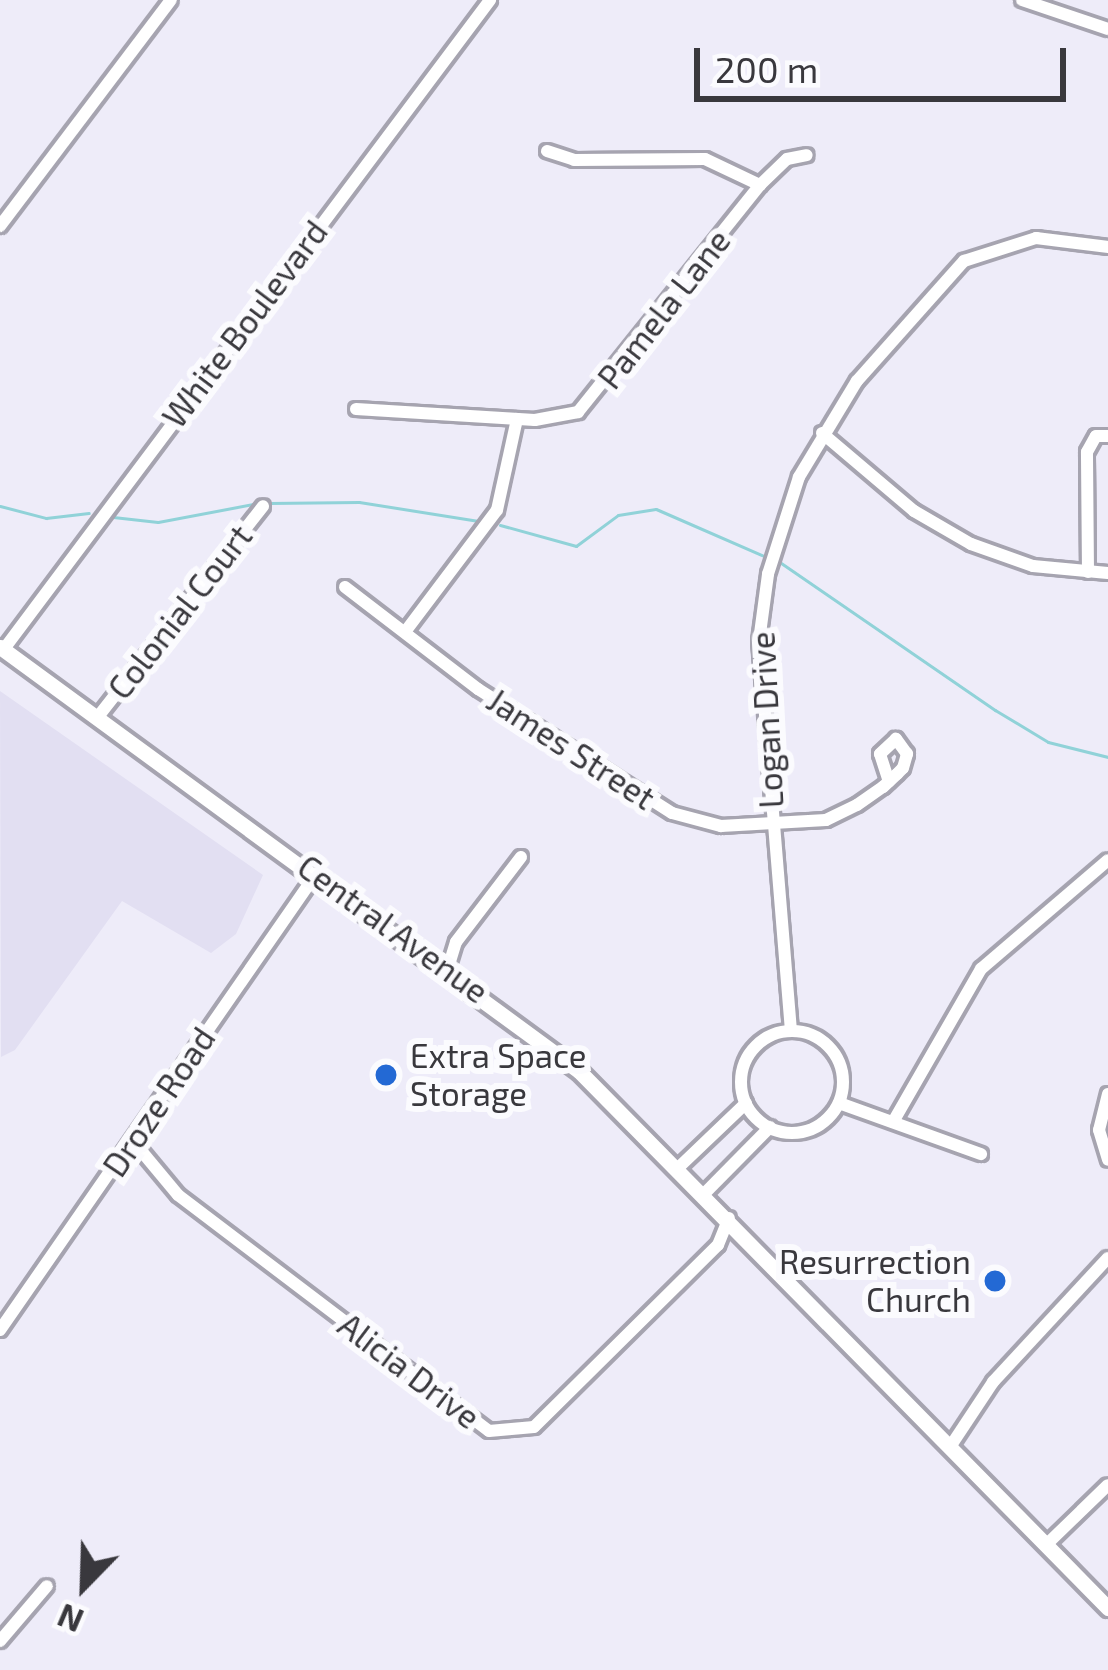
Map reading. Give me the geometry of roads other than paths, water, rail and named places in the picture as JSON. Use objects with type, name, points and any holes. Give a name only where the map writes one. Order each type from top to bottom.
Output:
[{"type":"street","points":[[0,226],[171,0]]},
{"type":"street","name":"White Boulevard","points":[[2,648],[490,0]]},
{"type":"street","points":[[1022,0],[1108,29]]},
{"type":"street","points":[[547,152],[574,160],[705,159],[760,185]]},
{"type":"street","name":"Pamela Lane","points":[[356,409],[517,419],[567,416],[597,396],[760,185],[787,159],[807,155]]},
{"type":"street","name":"Logan Drive","points":[[791,1031],[772,828],[763,607],[787,509],[822,433],[917,304],[964,261],[1036,238],[1108,247]]},
{"type":"street","points":[[408,628],[497,510],[517,419]]},
{"type":"street","points":[[822,433],[942,529],[1033,566],[1108,573]]},
{"type":"street","points":[[1088,572],[1087,452],[1096,436],[1108,436]]},
{"type":"street","name":"Colonial Court","points":[[97,718],[263,506]]},
{"type":"street","name":"James Street","points":[[345,587],[408,628],[478,689],[647,801],[697,822],[772,828],[826,820],[889,782]]},
{"type":"street","name":"Central Avenue","points":[[2,648],[448,968],[579,1071],[729,1218],[1108,1608]]},
{"type":"street","points":[[448,968],[456,942],[521,857]]},
{"type":"street","points":[[893,1122],[981,970],[1108,860]]},
{"type":"street","name":"Droze Road","points":[[0,1330],[317,873]]},
{"type":"street","points":[[678,1168],[746,1103],[751,1052],[791,1031],[833,1051],[843,1076],[838,1103],[804,1131],[770,1127],[746,1103]]},
{"type":"street","points":[[1108,1094],[1100,1142],[1108,1160]]},
{"type":"street","points":[[838,1103],[981,1154]]},
{"type":"street","points":[[704,1194],[770,1127]]},
{"type":"street","name":"Alicia Drive","points":[[133,1141],[178,1195],[489,1432],[534,1427],[718,1245],[729,1218]]},
{"type":"street","points":[[950,1447],[993,1382],[1108,1258]]},
{"type":"street","points":[[1046,1545],[1108,1485]]},
{"type":"street","points":[[0,1641],[47,1586]]},
{"type":"waterway","points":[[269,503],[359,502],[479,521]]},
{"type":"waterway","points":[[113,517],[158,522],[259,503]]},
{"type":"waterway","points":[[0,506],[46,518],[89,513]]},
{"type":"waterway","points":[[500,525],[576,546],[618,515],[656,509],[762,555]]},
{"type":"waterway","points":[[781,563],[1048,742],[1108,757]]},
{"type":"place","name":"Extra Space Storage","points":[[386,1075]]},
{"type":"place","name":"Resurrection Church","points":[[995,1281]]}]
